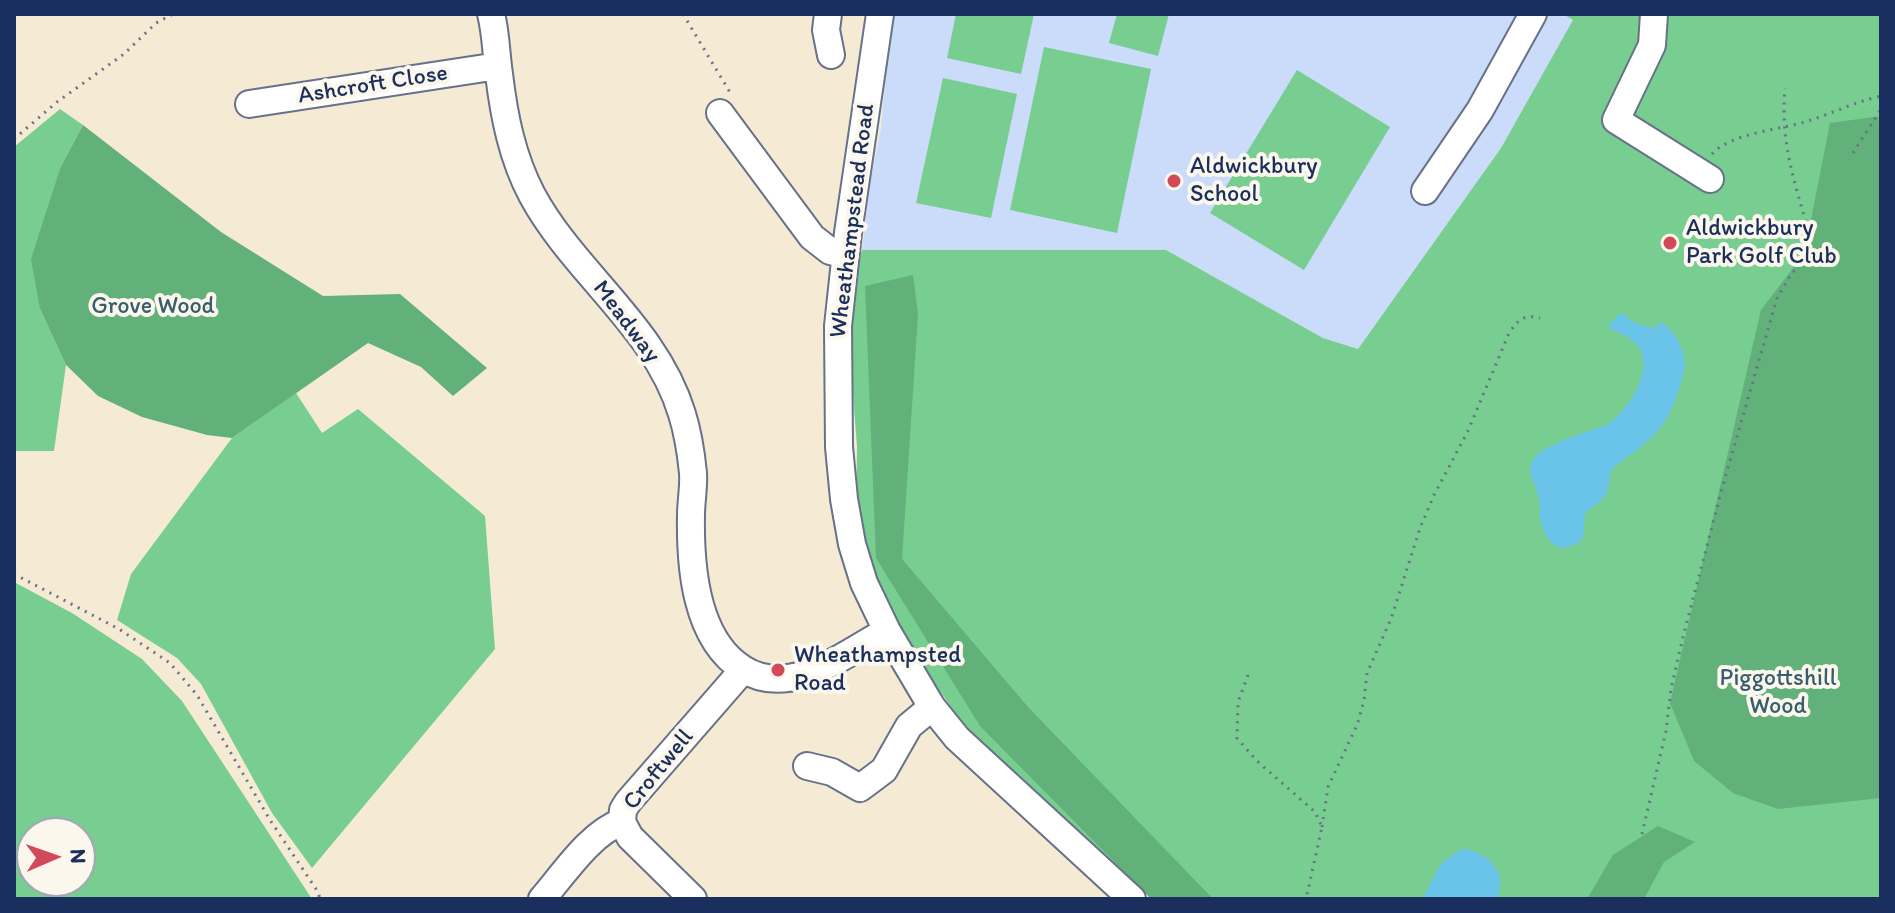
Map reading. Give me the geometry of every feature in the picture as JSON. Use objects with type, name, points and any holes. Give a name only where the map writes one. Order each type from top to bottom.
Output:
[{"type":"street","name":"Meadway","points":[[491,14],[507,129],[517,164],[533,197],[562,240],[651,349],[682,412],[693,477],[691,550],[702,608],[716,644],[727,658],[743,670]]},
{"type":"street","points":[[828,14],[826,30],[831,55]]},
{"type":"street","name":"Wheathampstead Road","points":[[880,14],[845,255],[838,326],[839,447],[852,544],[864,583],[887,631],[932,707],[957,738],[1132,899]]},
{"type":"street","points":[[1425,191],[1480,110],[1533,14]]},
{"type":"street","points":[[1654,14],[1652,45],[1616,120],[1710,168]]},
{"type":"street","name":"Ashcroft Close","points":[[249,104],[498,66]]},
{"type":"street","points":[[720,113],[812,237],[830,251],[845,255]]},
{"type":"street","points":[[743,670],[759,677],[797,677],[887,631]]},
{"type":"street","name":"Croftwell","points":[[542,899],[597,837],[612,825],[622,822],[623,810],[628,802],[743,670]]},
{"type":"street","points":[[807,766],[832,772],[860,788],[884,770],[909,726],[932,707]]},
{"type":"street","points":[[622,822],[630,837],[693,899]]},
{"type":"path","points":[[14,139],[57,102],[124,54],[156,23],[173,14]]},
{"type":"path","points":[[1642,834],[1666,731],[1671,689],[1683,637],[1757,364],[1777,298],[1792,273],[1806,259],[1809,246],[1809,234],[1787,155],[1783,128],[1785,88]]},
{"type":"path","points":[[1710,168],[1719,147],[1881,96]]},
{"type":"path","points":[[1853,153],[1881,109]]},
{"type":"path","points":[[1306,899],[1328,787],[1357,725],[1367,673],[1391,619],[1405,568],[1429,506],[1468,431],[1509,333],[1517,321],[1530,315],[1540,318]]},
{"type":"path","points":[[14,574],[119,629],[170,663],[197,695],[320,899]]},
{"type":"path","points":[[1248,675],[1238,702],[1237,738],[1257,761],[1315,812],[1322,827]]},
{"type":"shaded area","name":"Aldwickbury School","points":[[891,14],[1563,14],[1573,20],[1501,148],[1358,349],[1323,338],[1166,250],[862,250],[870,183],[881,128]]},
{"type":"green space","points":[[956,14],[1034,14],[1021,74],[947,58]]},
{"type":"green space","points":[[1117,14],[1169,14],[1158,56],[1109,43]]},
{"type":"green space","points":[[1563,14],[1881,14],[1881,899],[1153,899],[1036,791],[989,753],[955,713],[923,666],[874,578],[856,513],[857,447],[849,343],[856,270],[862,250],[1166,250],[1323,338],[1358,349],[1501,148],[1573,20]]},
{"type":"green space","points":[[1044,47],[1151,69],[1117,233],[1010,210]]},
{"type":"green space","points":[[1297,70],[1390,127],[1304,270],[1210,213]]},
{"type":"green space","points":[[943,78],[1017,94],[991,218],[916,203]]},
{"type":"green space","points":[[60,109],[83,125],[61,166],[40,309],[66,365],[54,451],[14,451],[14,147]]},
{"type":"green space","name":"Piggottshill Wood","points":[[1881,116],[1881,798],[1778,809],[1733,793],[1694,761],[1670,703],[1761,310],[1796,264],[1810,225],[1830,123]]},
{"type":"green space","name":"Grove Wood","points":[[83,125],[221,232],[323,296],[400,294],[487,368],[453,396],[421,367],[368,343],[232,438],[207,435],[142,417],[98,396],[66,365],[40,309],[31,259],[61,166]]},
{"type":"green space","points":[[913,275],[918,314],[902,559],[1028,707],[1213,899],[1151,899],[980,726],[876,558],[865,286]]},
{"type":"green space","points":[[296,393],[322,433],[358,409],[485,516],[495,649],[312,868],[272,813],[201,684],[177,658],[117,620],[131,574],[232,438]]},
{"type":"green space","points":[[14,582],[72,613],[142,659],[182,701],[312,899],[14,899]]},
{"type":"green space","points":[[1658,826],[1695,842],[1664,862],[1644,899],[1587,899],[1613,855]]},
{"type":"water","points":[[1623,312],[1628,319],[1642,325],[1656,328],[1659,322],[1668,328],[1680,344],[1684,356],[1683,377],[1661,427],[1645,444],[1613,468],[1604,496],[1585,513],[1583,539],[1561,547],[1550,541],[1542,527],[1540,501],[1531,474],[1531,463],[1547,448],[1608,424],[1629,402],[1640,381],[1643,360],[1635,343],[1610,329],[1609,324]]},
{"type":"water","points":[[1463,849],[1481,854],[1494,866],[1500,881],[1496,899],[1422,899],[1441,865]]},
{"type":"place","name":"Aldwickbury School","points":[[1174,181]]},
{"type":"place","name":"Aldwickbury Park Golf Club","points":[[1670,243]]},
{"type":"place","name":"Wheathampsted Road","points":[[778,670]]}]
